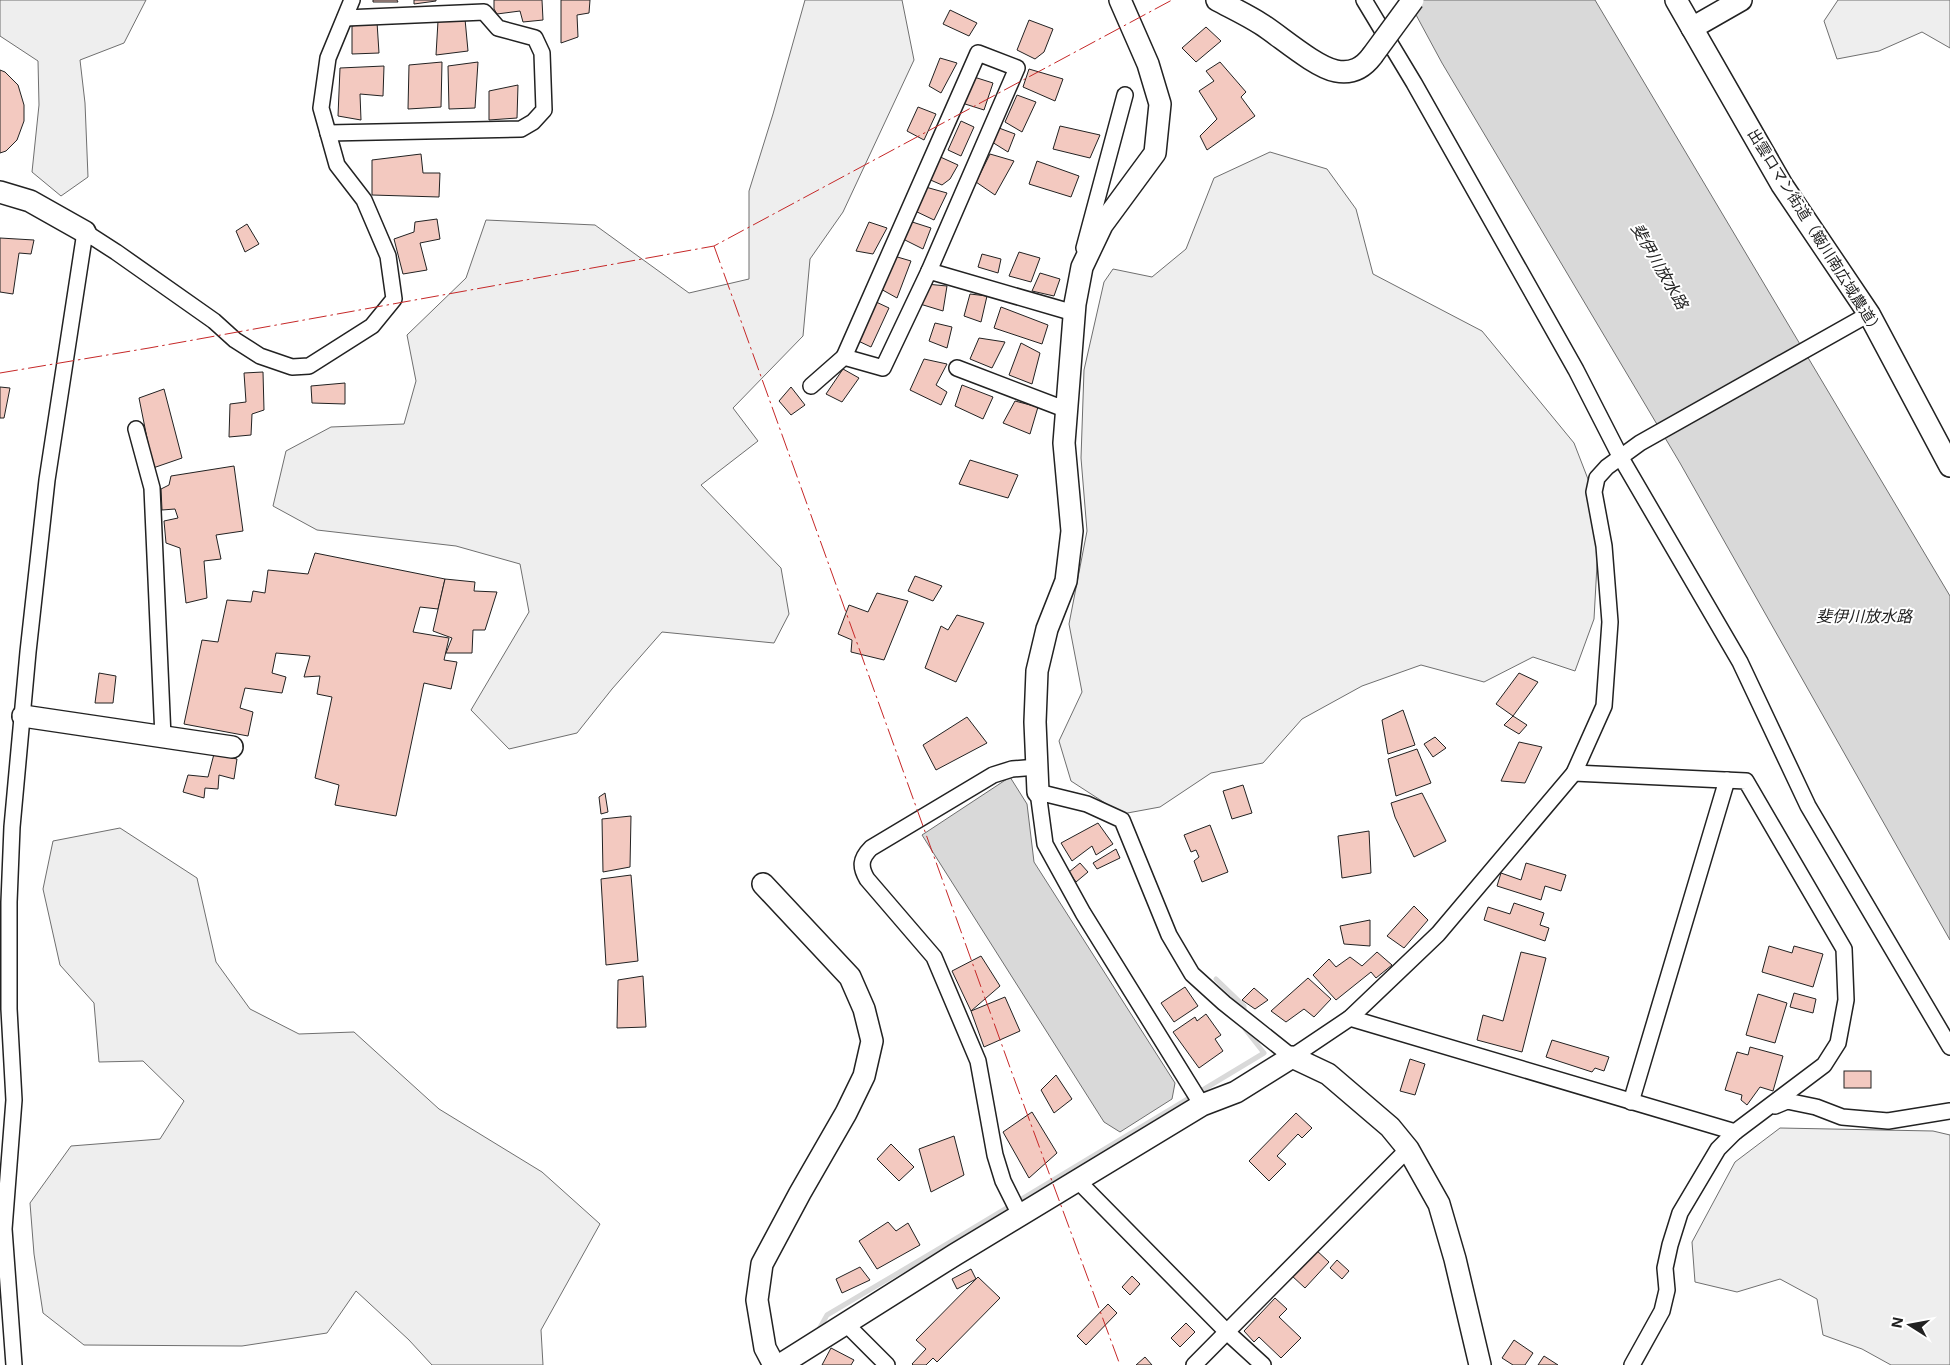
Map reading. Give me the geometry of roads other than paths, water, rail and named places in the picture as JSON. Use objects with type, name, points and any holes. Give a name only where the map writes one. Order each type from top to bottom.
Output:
[{"type":"street","points":[[0,192],[30,202],[85,232],[198,309],[234,340],[260,356],[292,368],[309,366],[372,326],[394,298],[388,256],[364,200],[337,165],[320,108],[328,58],[352,0]]},
{"type":"street","points":[[1082,267],[1102,225],[1155,153],[1160,104],[1148,64],[1120,0]]},
{"type":"street","points":[[1217,0],[1260,23],[1322,66],[1335,71],[1352,71],[1364,66],[1413,0]]},
{"type":"street","points":[[1364,0],[1414,83],[1576,370],[1621,458],[1740,662],[1808,806],[1950,1047]]},
{"type":"street","name":"出雲ロマン街道（簸川南広域農道）","points":[[1676,0],[1782,185],[1869,314],[1950,466]]},
{"type":"street","points":[[1692,28],[1741,0]]},
{"type":"street","points":[[328,133],[521,128],[533,122],[544,110],[542,53],[535,38],[498,28],[484,12],[345,18]]},
{"type":"street","points":[[811,386],[844,357],[978,53],[1017,68],[929,272],[883,368],[844,357]]},
{"type":"street","points":[[1126,95],[1084,243],[1074,313],[1064,444],[1072,532],[1066,582],[1047,629],[1037,670],[1035,722],[1038,792],[1045,844],[1084,913],[1202,1105]]},
{"type":"street","points":[[14,1365],[4,1230],[14,1100],[9,1009],[9,902],[12,827],[28,652],[47,480],[85,232]]},
{"type":"street","points":[[929,272],[1074,313]]},
{"type":"street","points":[[780,1365],[1020,1215],[1202,1105],[1236,1092],[1292,1057],[1350,1018],[1438,934],[1574,773],[1604,706],[1610,622],[1604,546],[1594,492],[1597,478],[1607,467],[1640,443],[1869,314]]},
{"type":"street","points":[[957,368],[1067,410]]},
{"type":"street","points":[[136,429],[152,488],[163,737]]},
{"type":"street","points":[[23,716],[232,748]]},
{"type":"street","points":[[1020,1215],[1003,1181],[995,1155],[978,1061],[934,957],[868,879],[862,870],[862,862],[864,854],[871,848],[992,775],[1012,769],[1037,766]]},
{"type":"street","points":[[1574,773],[1746,781],[1844,949],[1846,1000],[1838,1042],[1824,1065],[1735,1132],[1718,1149],[1680,1213],[1665,1268],[1667,1290],[1662,1311],[1632,1365]]},
{"type":"street","points":[[1631,1102],[1727,780]]},
{"type":"street","points":[[1038,792],[1086,804],[1122,820],[1169,935],[1192,974],[1224,1003],[1292,1057],[1328,1074],[1390,1127],[1408,1149],[1439,1204],[1455,1259],[1480,1365]]},
{"type":"street","points":[[763,884],[850,977],[864,1009],[872,1041],[864,1076],[846,1113],[762,1264],[757,1300],[765,1348],[774,1365]]},
{"type":"street","points":[[1350,1018],[1735,1132]]},
{"type":"street","points":[[1765,1111],[1787,1101],[1816,1107],[1842,1117],[1888,1121],[1950,1111]]},
{"type":"street","points":[[1194,1365],[1228,1333],[1408,1149]]},
{"type":"street","points":[[1078,1181],[1228,1333],[1263,1365]]},
{"type":"street","points":[[846,1324],[887,1365]]},
{"type":"street","points":[[0,1330],[12,1347]]},
{"type":"water","name":"斐伊川放水路","points":[[1408,0],[1595,0],[1950,596],[1950,940],[1680,463],[1442,63]]},
{"type":"water","points":[[1010,777],[1027,804],[1034,862],[1175,1083],[1172,1099],[1120,1132],[1104,1122],[922,835]]},
{"type":"waterway","points":[[1216,979],[1244,1006],[1244,1015]]},
{"type":"waterway","points":[[818,1331],[827,1315],[1264,1053],[1245,1029],[1245,1026]]}]
